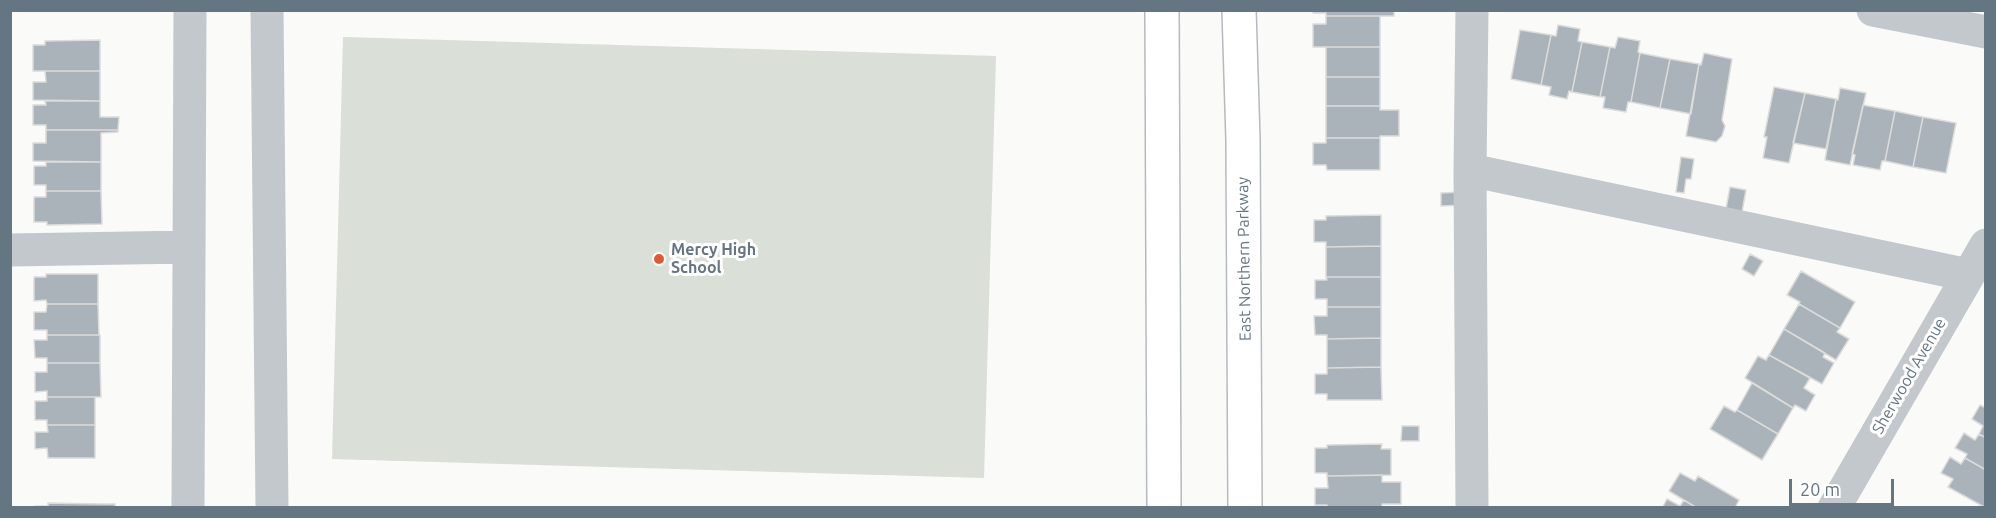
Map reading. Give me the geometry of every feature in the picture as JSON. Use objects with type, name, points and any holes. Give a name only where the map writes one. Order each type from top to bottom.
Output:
[{"type":"main road","points":[[1162,10],[1164,507]]},
{"type":"main road","name":"East Northern Parkway","points":[[1239,10],[1243,152],[1245,507]]},
{"type":"street","points":[[188,507],[190,10]]},
{"type":"street","points":[[267,10],[272,507]]},
{"type":"street","points":[[1472,10],[1470,170],[1472,507]]},
{"type":"street","points":[[1873,10],[1986,32]]},
{"type":"street","points":[[1470,170],[1968,275]]},
{"type":"street","name":"Sherwood Avenue","points":[[1834,507],[1986,245]]},
{"type":"street","points":[[10,250],[188,247]]},
{"type":"shaded area","name":"Mercy High School","points":[[343,37],[996,56],[984,478],[332,459]]},
{"type":"building","points":[[1313,10],[1394,10],[1394,16],[1326,16],[1326,13],[1313,13]]},
{"type":"building","points":[[1326,16],[1380,16],[1380,47],[1313,47],[1313,24],[1326,24]]},
{"type":"building","points":[[1558,25],[1580,29],[1578,41],[1582,42],[1572,92],[1569,91],[1567,99],[1549,95],[1551,87],[1541,85],[1551,35],[1556,36]]},
{"type":"building","points":[[1520,30],[1551,35],[1541,85],[1511,79]]},
{"type":"building","points":[[1618,37],[1640,41],[1631,102],[1628,102],[1626,112],[1603,108],[1605,97],[1600,97],[1610,47],[1615,48]]},
{"type":"building","points":[[100,40],[100,71],[33,71],[33,45],[45,45],[45,41]]},
{"type":"building","points":[[1582,42],[1610,47],[1600,97],[1572,92]]},
{"type":"building","points":[[1326,47],[1380,47],[1380,77],[1326,77]]},
{"type":"building","points":[[1640,53],[1670,59],[1660,108],[1631,102]]},
{"type":"building","points":[[1704,53],[1732,59],[1722,120],[1725,126],[1722,136],[1716,142],[1686,136],[1699,64],[1701,65]]},
{"type":"building","points":[[1670,59],[1699,64],[1691,114],[1660,108]]},
{"type":"building","points":[[45,71],[100,71],[100,101],[33,100],[33,82],[46,82]]},
{"type":"building","points":[[1326,77],[1380,77],[1380,106],[1326,106]]},
{"type":"building","points":[[1774,87],[1805,93],[1789,163],[1763,158],[1767,137],[1764,137]]},
{"type":"building","points":[[1840,88],[1866,93],[1850,165],[1825,160]]},
{"type":"building","points":[[1805,93],[1836,99],[1826,149],[1793,143]]},
{"type":"building","points":[[45,101],[100,101],[100,117],[119,117],[118,130],[46,130],[46,125],[33,125],[33,105],[46,105]]},
{"type":"building","points":[[1863,105],[1895,111],[1885,161],[1882,161],[1880,170],[1853,165],[1855,155],[1852,154]]},
{"type":"building","points":[[1326,106],[1380,106],[1380,110],[1399,110],[1399,136],[1326,138]]},
{"type":"building","points":[[1895,111],[1923,117],[1913,167],[1885,161]]},
{"type":"building","points":[[1923,117],[1956,123],[1946,173],[1913,167]]},
{"type":"building","points":[[46,130],[118,130],[118,132],[101,133],[101,162],[33,161],[33,143],[46,143]]},
{"type":"building","points":[[1326,138],[1380,138],[1380,170],[1327,170],[1326,165],[1313,165],[1313,143],[1326,143]]},
{"type":"building","points":[[1681,157],[1694,159],[1691,179],[1686,179],[1684,193],[1676,192]]},
{"type":"building","points":[[46,162],[101,162],[101,191],[46,191],[46,185],[34,185],[34,166],[46,166]]},
{"type":"building","points":[[1730,187],[1746,190],[1742,212],[1726,209]]},
{"type":"building","points":[[46,191],[101,191],[102,224],[47,225],[47,222],[34,222],[34,197],[46,197]]},
{"type":"building","points":[[1462,192],[1462,205],[1441,206],[1441,193]]},
{"type":"building","points":[[1381,215],[1381,246],[1326,247],[1326,242],[1314,242],[1314,220],[1326,220],[1326,216]]},
{"type":"building","points":[[1381,246],[1381,277],[1326,277],[1326,247]]},
{"type":"building","points":[[1750,254],[1763,261],[1754,276],[1742,269]]},
{"type":"building","points":[[1801,271],[1855,302],[1840,328],[1787,295]]},
{"type":"building","points":[[46,274],[98,274],[98,304],[47,304],[46,300],[34,301],[34,277],[46,277]]},
{"type":"building","points":[[1326,277],[1381,277],[1381,307],[1327,307],[1327,299],[1315,299],[1315,280],[1327,280]]},
{"type":"building","points":[[47,304],[98,304],[99,335],[47,335],[47,330],[34,330],[34,312],[46,312]]},
{"type":"building","points":[[1799,304],[1840,328],[1837,332],[1849,339],[1836,360],[1784,329]]},
{"type":"building","points":[[1327,307],[1381,307],[1381,338],[1327,339],[1327,335],[1315,335],[1314,316],[1327,316]]},
{"type":"building","points":[[1784,329],[1825,353],[1823,357],[1834,363],[1822,384],[1769,355]]},
{"type":"building","points":[[47,335],[100,335],[100,363],[47,363],[47,358],[35,358],[34,340],[47,340]]},
{"type":"building","points":[[1381,338],[1381,367],[1327,368],[1327,339]]},
{"type":"building","points":[[1769,355],[1810,378],[1804,388],[1815,395],[1806,411],[1795,405],[1793,408],[1745,378],[1758,356],[1766,360]]},
{"type":"building","points":[[47,363],[100,363],[101,397],[47,397],[47,391],[35,392],[35,372],[47,372]]},
{"type":"building","points":[[1381,367],[1382,400],[1327,400],[1327,394],[1315,394],[1315,374],[1327,374],[1327,368]]},
{"type":"building","points":[[1752,383],[1793,408],[1778,434],[1737,410]]},
{"type":"building","points":[[47,397],[95,397],[95,425],[47,425],[47,420],[35,420],[35,401],[47,401]]},
{"type":"building","points":[[1980,405],[1986,408],[1986,438],[1979,434],[1983,426],[1972,419]]},
{"type":"building","points":[[1724,406],[1735,412],[1737,410],[1778,434],[1762,460],[1710,429]]},
{"type":"building","points":[[47,425],[95,425],[95,458],[48,458],[47,448],[35,449],[35,432],[48,432]]},
{"type":"building","points":[[1402,426],[1419,426],[1419,441],[1401,441]]},
{"type":"building","points":[[1964,433],[1975,440],[1979,434],[1986,438],[1986,470],[1965,458],[1967,454],[1955,448]]},
{"type":"building","points":[[1382,444],[1381,449],[1391,449],[1391,475],[1327,476],[1327,473],[1315,473],[1315,448],[1327,448],[1327,445]]},
{"type":"building","points":[[1950,457],[1961,464],[1965,458],[1986,470],[1986,508],[1948,487],[1953,479],[1941,473]]},
{"type":"building","points":[[1680,473],[1695,481],[1698,476],[1739,500],[1735,508],[1697,508],[1669,491]]},
{"type":"building","points":[[1382,475],[1382,482],[1401,482],[1401,504],[1382,504],[1382,507],[1315,505],[1315,488],[1328,488],[1327,476]]},
{"type":"building","points":[[1667,499],[1680,506],[1684,500],[1697,508],[1662,508]]},
{"type":"building","points":[[48,503],[115,504],[115,508],[35,508],[35,506],[48,506]]},
{"type":"place","name":"Mercy High School","points":[[659,259]]}]
